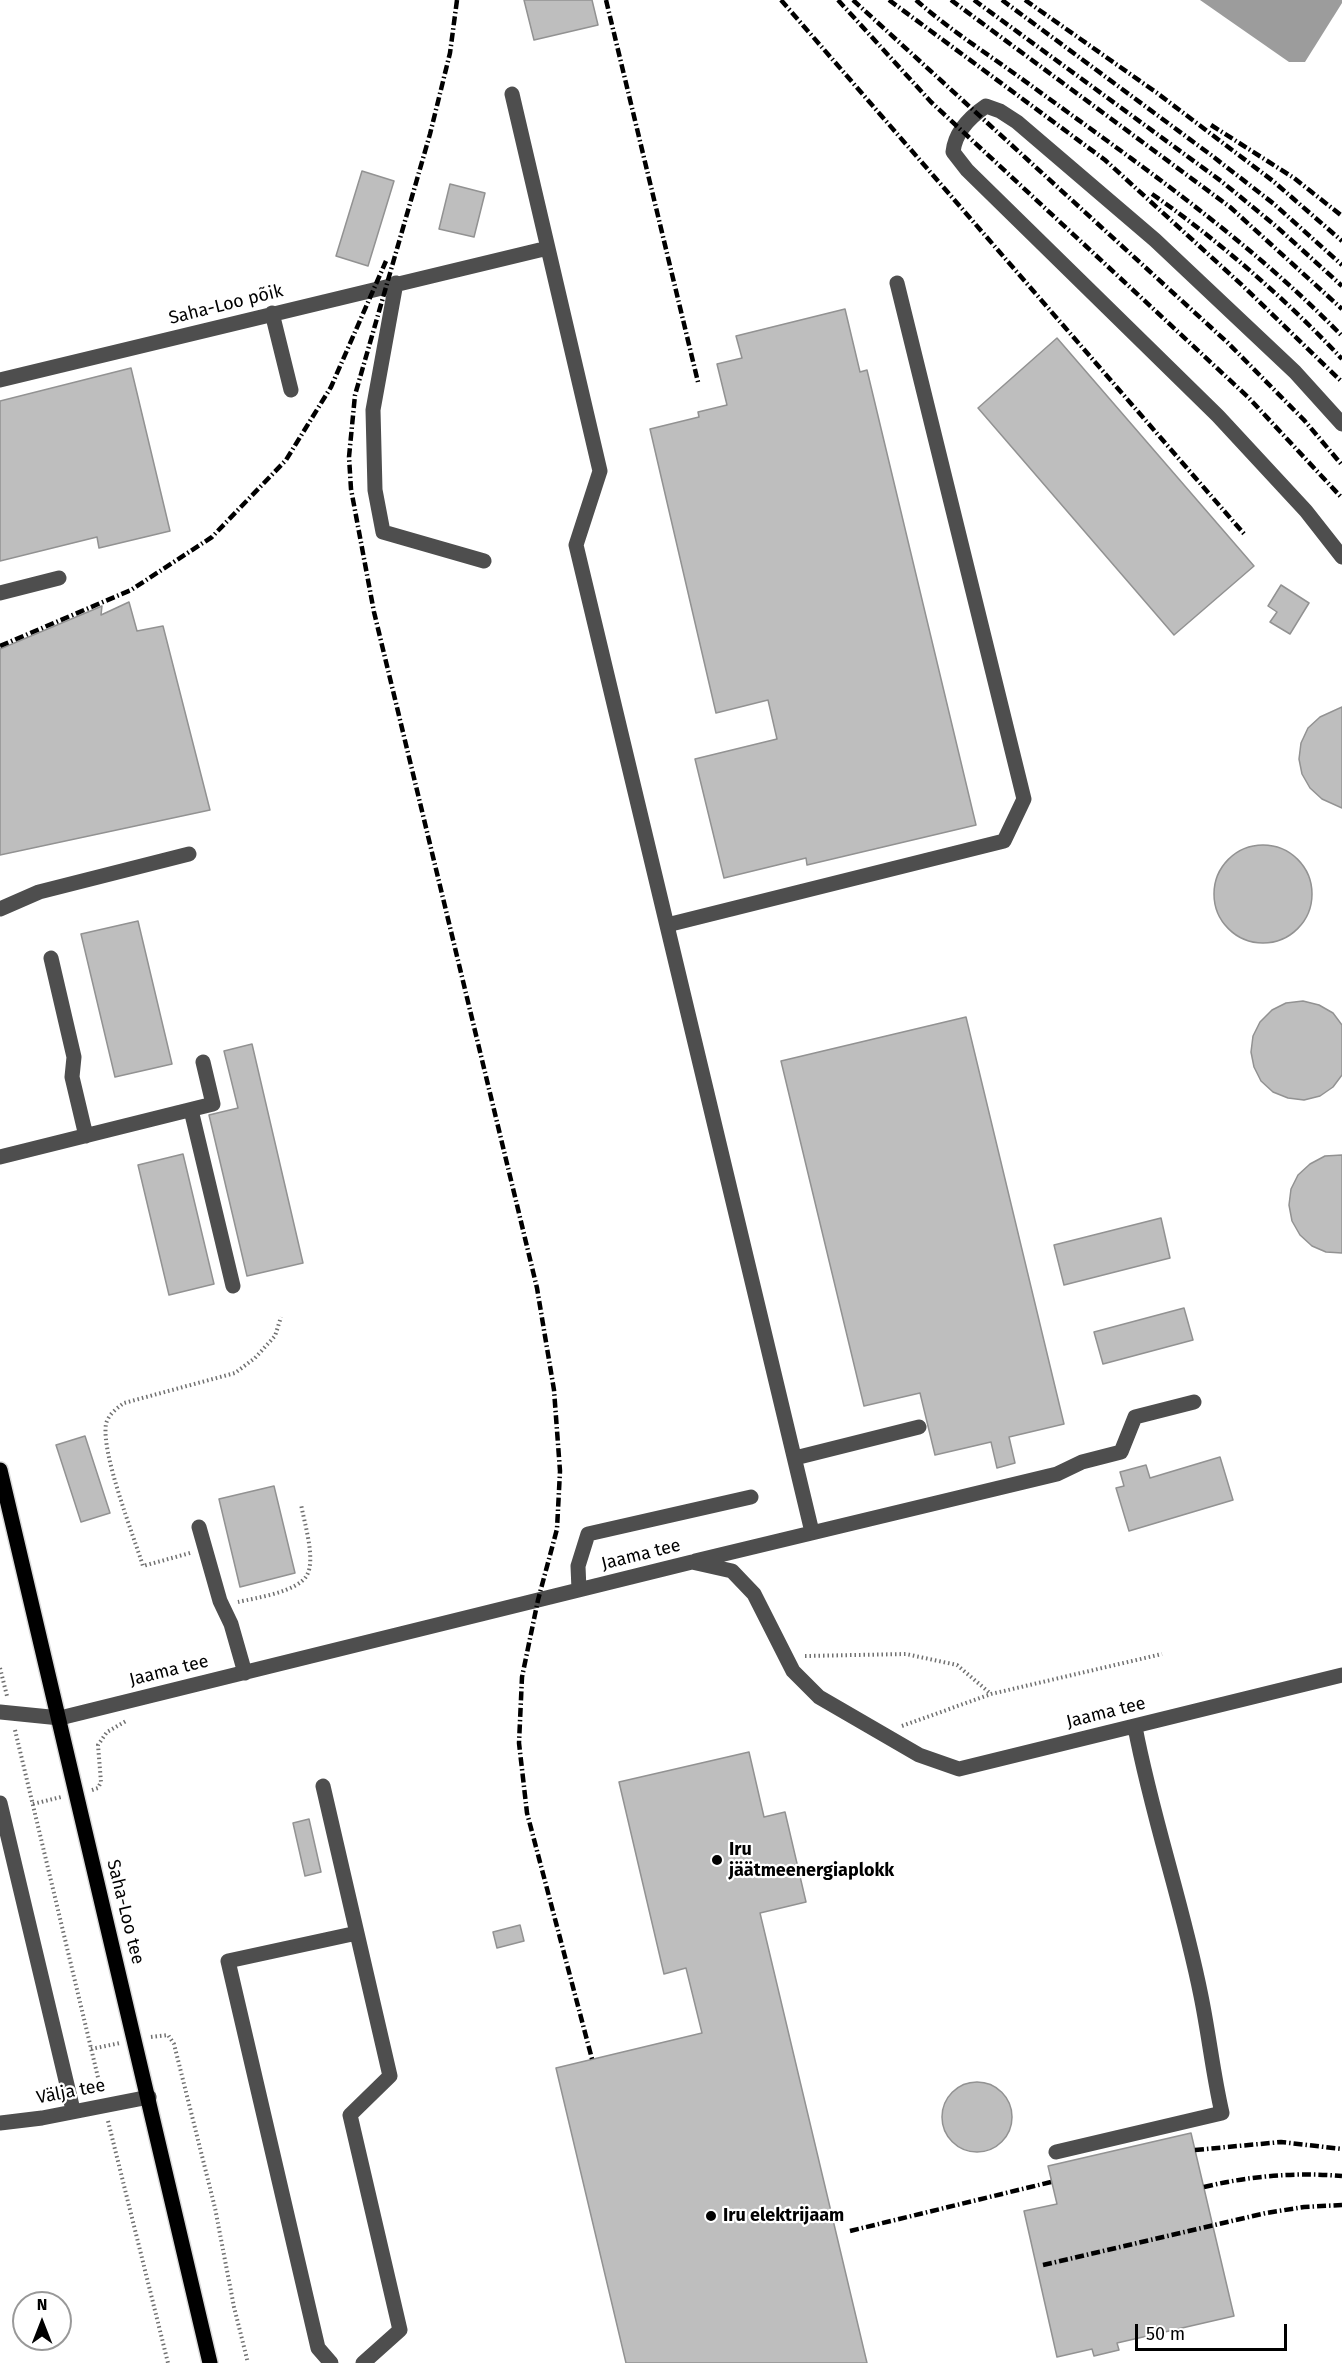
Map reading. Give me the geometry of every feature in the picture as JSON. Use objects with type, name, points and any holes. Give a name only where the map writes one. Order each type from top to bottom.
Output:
[{"type":"main road","name":"Saha-Loo tee","points":[[0,1470],[136,2040],[210,2363]]},
{"type":"street","points":[[512,94],[600,471],[576,545],[812,1532]]},
{"type":"street","points":[[1342,424],[1294,372],[1155,240],[1017,122],[986,106],[976,113],[961,130],[955,139],[953,152],[967,170],[1218,416],[1306,511],[1342,557]]},
{"type":"street","name":"Saha-Loo põik","points":[[0,380],[548,248]]},
{"type":"street","points":[[396,283],[373,410],[375,490],[383,532],[484,561]]},
{"type":"street","points":[[667,925],[1004,842],[1024,799],[986,634],[897,283]]},
{"type":"street","points":[[272,314],[291,390]]},
{"type":"street","points":[[0,593],[59,578]]},
{"type":"street","points":[[0,909],[39,892],[189,854]]},
{"type":"street","points":[[51,958],[74,1057],[72,1077],[86,1136]]},
{"type":"street","points":[[0,1157],[213,1104],[203,1062]]},
{"type":"street","points":[[191,1110],[233,1286]]},
{"type":"street","points":[[693,1562],[1057,1474],[1082,1462],[1121,1452],[1135,1417],[1194,1402]]},
{"type":"street","points":[[795,1458],[919,1427]]},
{"type":"street","points":[[579,1590],[578,1566],[588,1534],[751,1497]]},
{"type":"street","points":[[199,1527],[222,1606],[231,1624],[245,1673]]},
{"type":"street","name":"Jaama tee","points":[[6,1713],[60,1718],[693,1562],[732,1571],[754,1594],[793,1671],[819,1696],[919,1755],[959,1769],[1342,1675]]},
{"type":"street","points":[[1056,2152],[1222,2112],[1214,2078],[1201,1995],[1142,1766],[1134,1726]]},
{"type":"street","points":[[323,1786],[390,2076],[350,2115],[400,2330],[363,2363]]},
{"type":"street","points":[[0,1803],[73,2110]]},
{"type":"street","points":[[331,2363],[318,2348],[228,1961],[357,1934]]},
{"type":"street","name":"Välja tee","points":[[0,2123],[42,2118],[73,2110],[149,2097]]},
{"type":"path","points":[[205,1549],[143,1566],[108,1454],[106,1423],[116,1408],[124,1403],[235,1373],[255,1358],[276,1336],[281,1317]]},
{"type":"path","points":[[222,1606],[279,1592],[296,1585],[307,1575],[310,1561],[308,1538],[300,1504]]},
{"type":"path","points":[[786,1657],[906,1654],[957,1665],[991,1694]]},
{"type":"path","points":[[881,1733],[991,1694],[1162,1654]]},
{"type":"path","points":[[0,1668],[6,1713],[33,1804],[168,2363]]},
{"type":"path","points":[[33,1804],[98,1788],[101,1782],[98,1745],[107,1732],[130,1719],[131,1701]]},
{"type":"path","points":[[91,2049],[168,2035],[174,2043],[215,2208],[231,2297],[248,2363]]},
{"type":"shaded area","points":[[1200,0],[1342,0],[1342,3],[1305,62],[1289,62]]},
{"type":"building","points":[[524,0],[592,0],[598,25],[534,40]]},
{"type":"building","points":[[362,171],[394,181],[368,266],[336,256]]},
{"type":"building","points":[[450,184],[485,193],[474,237],[439,229]]},
{"type":"building","points":[[845,309],[860,372],[867,370],[976,825],[807,865],[806,858],[724,878],[695,759],[777,739],[768,700],[716,713],[650,429],[699,417],[698,412],[727,405],[717,364],[742,358],[736,336]]},
{"type":"building","points":[[1057,338],[1254,566],[1174,635],[978,408]]},
{"type":"building","points":[[131,368],[170,531],[99,548],[97,537],[0,561],[0,401]]},
{"type":"building","points":[[1281,585],[1309,603],[1290,634],[1270,622],[1277,612],[1268,606]]},
{"type":"building","points":[[129,602],[137,631],[163,626],[210,810],[0,855],[0,649],[102,606],[101,615]]},
{"type":"building","points":[[1342,707],[1342,808],[1322,799],[1310,788],[1302,774],[1299,759],[1301,743],[1308,728],[1320,717]]},
{"type":"building","points":[[1263,845],[1282,849],[1298,859],[1308,875],[1312,894],[1308,913],[1298,929],[1282,939],[1263,943],[1244,939],[1228,929],[1218,913],[1214,894],[1218,875],[1228,859],[1244,849]]},
{"type":"building","points":[[138,921],[172,1064],[115,1077],[81,934]]},
{"type":"building","points":[[1303,1001],[1319,1005],[1333,1013],[1342,1025],[1342,1075],[1333,1087],[1320,1096],[1304,1100],[1288,1098],[1273,1092],[1261,1081],[1254,1067],[1251,1052],[1253,1036],[1260,1022],[1272,1010],[1286,1003]]},
{"type":"building","points":[[966,1017],[1064,1424],[1009,1437],[1015,1463],[997,1468],[991,1442],[935,1455],[920,1393],[864,1406],[781,1061]]},
{"type":"building","points":[[252,1044],[303,1263],[247,1276],[209,1115],[238,1108],[224,1051]]},
{"type":"building","points":[[183,1154],[214,1284],[169,1295],[138,1165]]},
{"type":"building","points":[[1342,1155],[1342,1253],[1326,1252],[1312,1246],[1300,1235],[1292,1221],[1289,1205],[1291,1189],[1298,1175],[1310,1164],[1325,1156]]},
{"type":"building","points":[[1161,1218],[1170,1258],[1064,1285],[1054,1245]]},
{"type":"building","points":[[1184,1308],[1193,1340],[1103,1364],[1094,1332]]},
{"type":"building","points":[[85,1436],[110,1513],[81,1522],[56,1445]]},
{"type":"building","points":[[1220,1457],[1233,1500],[1129,1531],[1116,1488],[1124,1486],[1120,1472],[1146,1465],[1150,1478]]},
{"type":"building","points":[[274,1486],[295,1573],[240,1587],[219,1499]]},
{"type":"building","name":"Iru elektrijaam","points":[[749,1752],[764,1817],[785,1812],[806,1902],[760,1913],[867,2363],[626,2363],[556,2068],[702,2033],[686,1968],[664,1974],[619,1782]]},
{"type":"building","points":[[309,1819],[321,1872],[305,1876],[293,1823]]},
{"type":"building","points":[[520,1925],[524,1941],[497,1948],[493,1932]]},
{"type":"building","points":[[984,2082],[997,2088],[1006,2097],[1010,2103],[1012,2117],[1010,2131],[1002,2142],[991,2150],[970,2152],[952,2142],[944,2131],[942,2110],[952,2092],[963,2084]]},
{"type":"building","points":[[1191,2133],[1234,2316],[1117,2343],[1119,2350],[1094,2356],[1092,2349],[1057,2357],[1024,2211],[1057,2204],[1048,2166]]},
{"type":"railway","points":[[457,0],[450,53],[430,134],[355,395],[349,457],[351,489],[374,612],[537,1288],[554,1390],[560,1471],[557,1529],[538,1600],[522,1677],[519,1743],[527,1813],[592,2059]]},
{"type":"railway","points":[[606,0],[698,382]]},
{"type":"railway","points":[[781,0],[1245,535]]},
{"type":"railway","points":[[838,0],[931,102],[1248,397],[1342,498]]},
{"type":"railway","points":[[853,0],[1228,343],[1304,420],[1342,465]]},
{"type":"railway","points":[[889,0],[1105,160],[1243,286],[1342,382]]},
{"type":"railway","points":[[916,0],[1193,205],[1270,268],[1342,336]]},
{"type":"railway","points":[[951,0],[1230,207],[1342,309]]},
{"type":"railway","points":[[974,0],[1221,181],[1277,227],[1342,286]]},
{"type":"railway","points":[[1002,0],[1274,204],[1342,265]]},
{"type":"railway","points":[[1025,0],[1157,93],[1273,181],[1342,241]]},
{"type":"railway","points":[[1211,125],[1294,178],[1342,216]]},
{"type":"railway","points":[[1152,194],[1202,231],[1251,272],[1342,359]]},
{"type":"railway","points":[[0,646],[131,590],[212,537],[286,460],[331,387],[386,261]]},
{"type":"railway","points":[[1195,2150],[1281,2142],[1342,2149]]},
{"type":"railway","points":[[1204,2187],[1272,2176],[1307,2174],[1342,2176]]},
{"type":"railway","points":[[850,2231],[1051,2182]]},
{"type":"railway","points":[[1043,2265],[1266,2213],[1304,2207],[1342,2205]]},
{"type":"place","name":"Iru jäätmeenergiaplokk","points":[[717,1860]]},
{"type":"place","name":"Iru elektrijaam","points":[[711,2216]]}]
